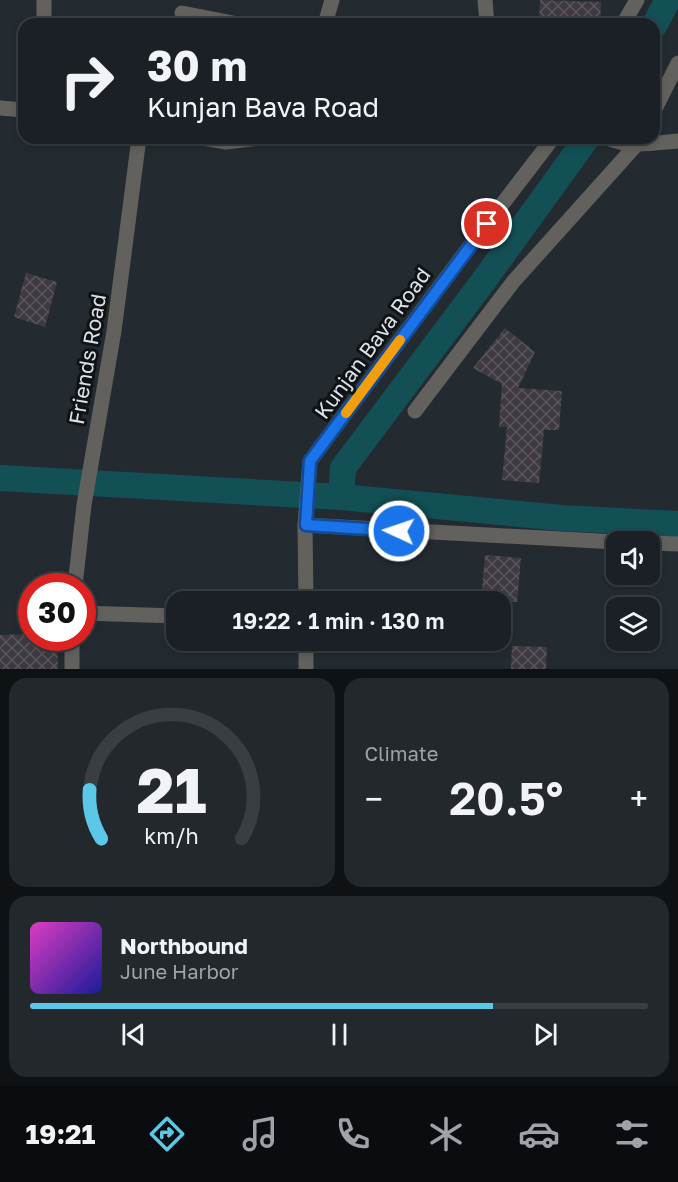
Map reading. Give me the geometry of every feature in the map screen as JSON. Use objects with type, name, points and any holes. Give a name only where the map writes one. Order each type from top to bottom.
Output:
[{"type":"street","points":[[44,0],[44,18]]},
{"type":"street","points":[[327,18],[332,0]]},
{"type":"street","points":[[485,0],[486,18]]},
{"type":"street","points":[[626,18],[637,0]]},
{"type":"street","points":[[182,13],[207,18]]},
{"type":"street","points":[[660,99],[678,63]]},
{"type":"street","points":[[0,108],[18,110]]},
{"type":"street","points":[[660,141],[678,141]]},
{"type":"street","name":"Friends Road","points":[[76,573],[91,456],[114,331],[139,144]]},
{"type":"street","name":"Kunjan Bava Road","points":[[306,591],[306,525],[310,461],[548,144]]},
{"type":"street","points":[[416,411],[513,282],[636,144]]},
{"type":"street","points":[[306,525],[606,541]]},
{"type":"street","points":[[660,543],[678,544]]},
{"type":"street","points":[[96,613],[166,616]]},
{"type":"street","points":[[72,651],[72,669]]},
{"type":"street","points":[[306,651],[306,669]]},
{"type":"building","points":[[540,0],[601,2],[600,18],[539,18]]},
{"type":"building","points":[[26,273],[57,282],[45,327],[14,317]]},
{"type":"building","points":[[505,328],[535,352],[518,388],[562,391],[559,430],[544,430],[539,483],[502,480],[507,427],[499,427],[502,384],[473,368]]},
{"type":"building","points":[[485,555],[521,558],[517,602],[511,602],[511,591],[482,591]]},
{"type":"building","points":[[18,634],[18,651],[57,651],[58,669],[0,669],[0,635]]},
{"type":"building","points":[[512,646],[547,647],[546,669],[511,669]]},
{"type":"waterway","points":[[658,18],[668,0]]},
{"type":"waterway","points":[[341,497],[343,468],[583,144]]},
{"type":"waterway","points":[[0,478],[341,497],[562,518],[678,524]]},
{"type":"slow traffic","points":[[346,413],[400,340]]},
{"type":"route","points":[[399,531],[306,525],[310,461],[487,224]]}]
